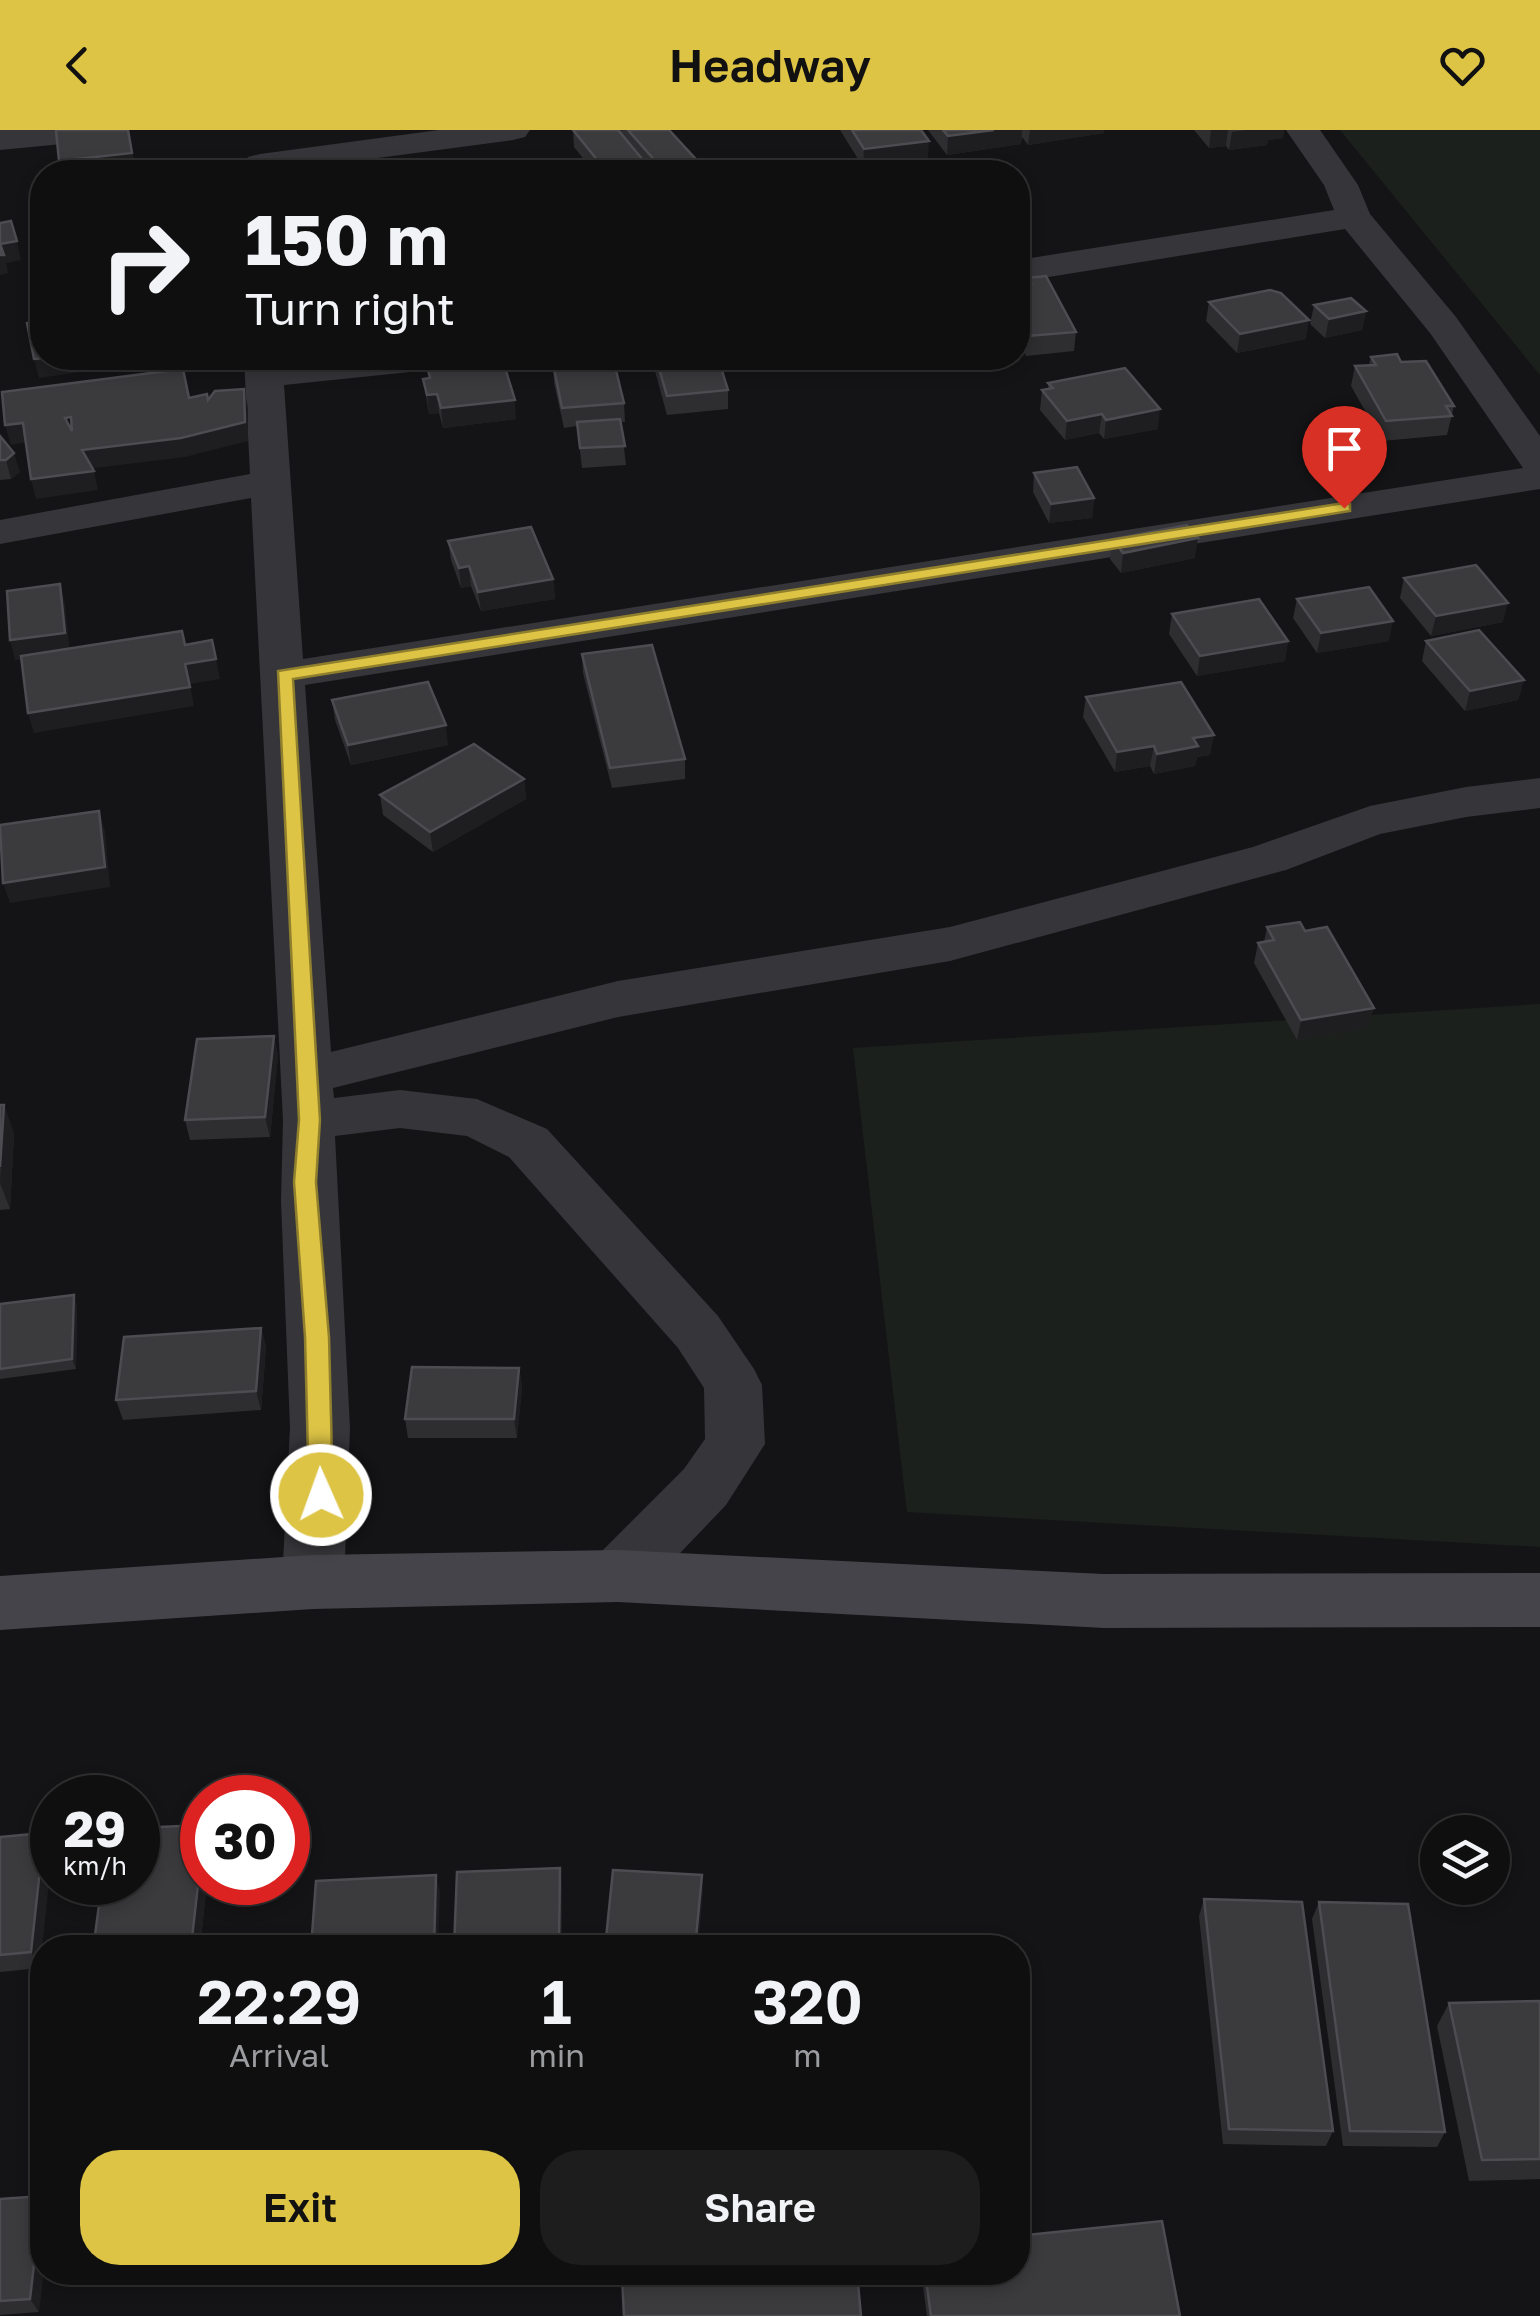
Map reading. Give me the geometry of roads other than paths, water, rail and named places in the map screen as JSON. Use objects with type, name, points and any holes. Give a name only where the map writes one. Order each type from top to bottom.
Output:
[{"type":"main road","points":[[0,1603],[313,1582],[618,1576],[1104,1601],[1540,1600]]},
{"type":"street","points":[[0,140],[104,130]]},
{"type":"street","points":[[259,155],[513,130]]},
{"type":"street","points":[[1304,130],[1340,185],[1354,217],[1443,324],[1540,464]]},
{"type":"street","points":[[1030,268],[1354,217]]},
{"type":"street","points":[[264,370],[308,1098],[305,1182],[317,1337],[321,1495],[313,1582]]},
{"type":"street","points":[[284,675],[1540,477]]},
{"type":"street","points":[[0,532],[272,482]]},
{"type":"street","points":[[308,1098],[618,999],[950,944],[1268,859],[1370,821],[1540,793]]},
{"type":"street","points":[[308,1098],[477,1118],[528,1143],[698,1332],[733,1385],[735,1444],[704,1487],[618,1576]]}]
